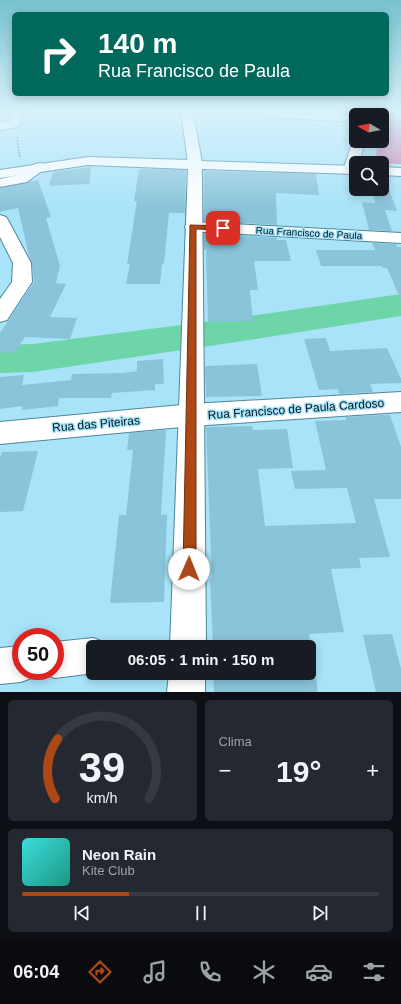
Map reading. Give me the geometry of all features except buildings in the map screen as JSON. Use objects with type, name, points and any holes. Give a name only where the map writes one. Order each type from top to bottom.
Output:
[{"type":"street","points":[[185,640],[193,357],[193,227],[195,163],[192,144]]},
{"type":"street","points":[[1,177],[22,179],[40,167],[88,161],[195,163],[349,170]]},
{"type":"street","points":[[389,171],[401,172]]},
{"type":"street","points":[[0,220],[22,263],[22,282],[0,315]]},
{"type":"street","name":"Rua Francisco de Paula","points":[[193,227],[401,238]]},
{"type":"street","name":"Rua Francisco de Paula Cardoso","points":[[192,415],[401,402]]},
{"type":"street","name":"Rua das Piteiras","points":[[0,433],[192,415]]},
{"type":"street","points":[[64,659],[86,657]]},
{"type":"street","points":[[0,666],[12,665]]},
{"type":"street","points":[[186,680],[186,692]]},
{"type":"path","points":[[1,177],[20,159],[17,144]]},
{"type":"shaded area","points":[[389,144],[401,144],[401,164],[389,164],[389,156],[376,156],[377,148],[389,148]]},
{"type":"waterway","points":[[0,359],[33,358],[243,329],[401,305]]},
{"type":"route","points":[[189,569],[193,357],[193,227],[223,228]]}]
